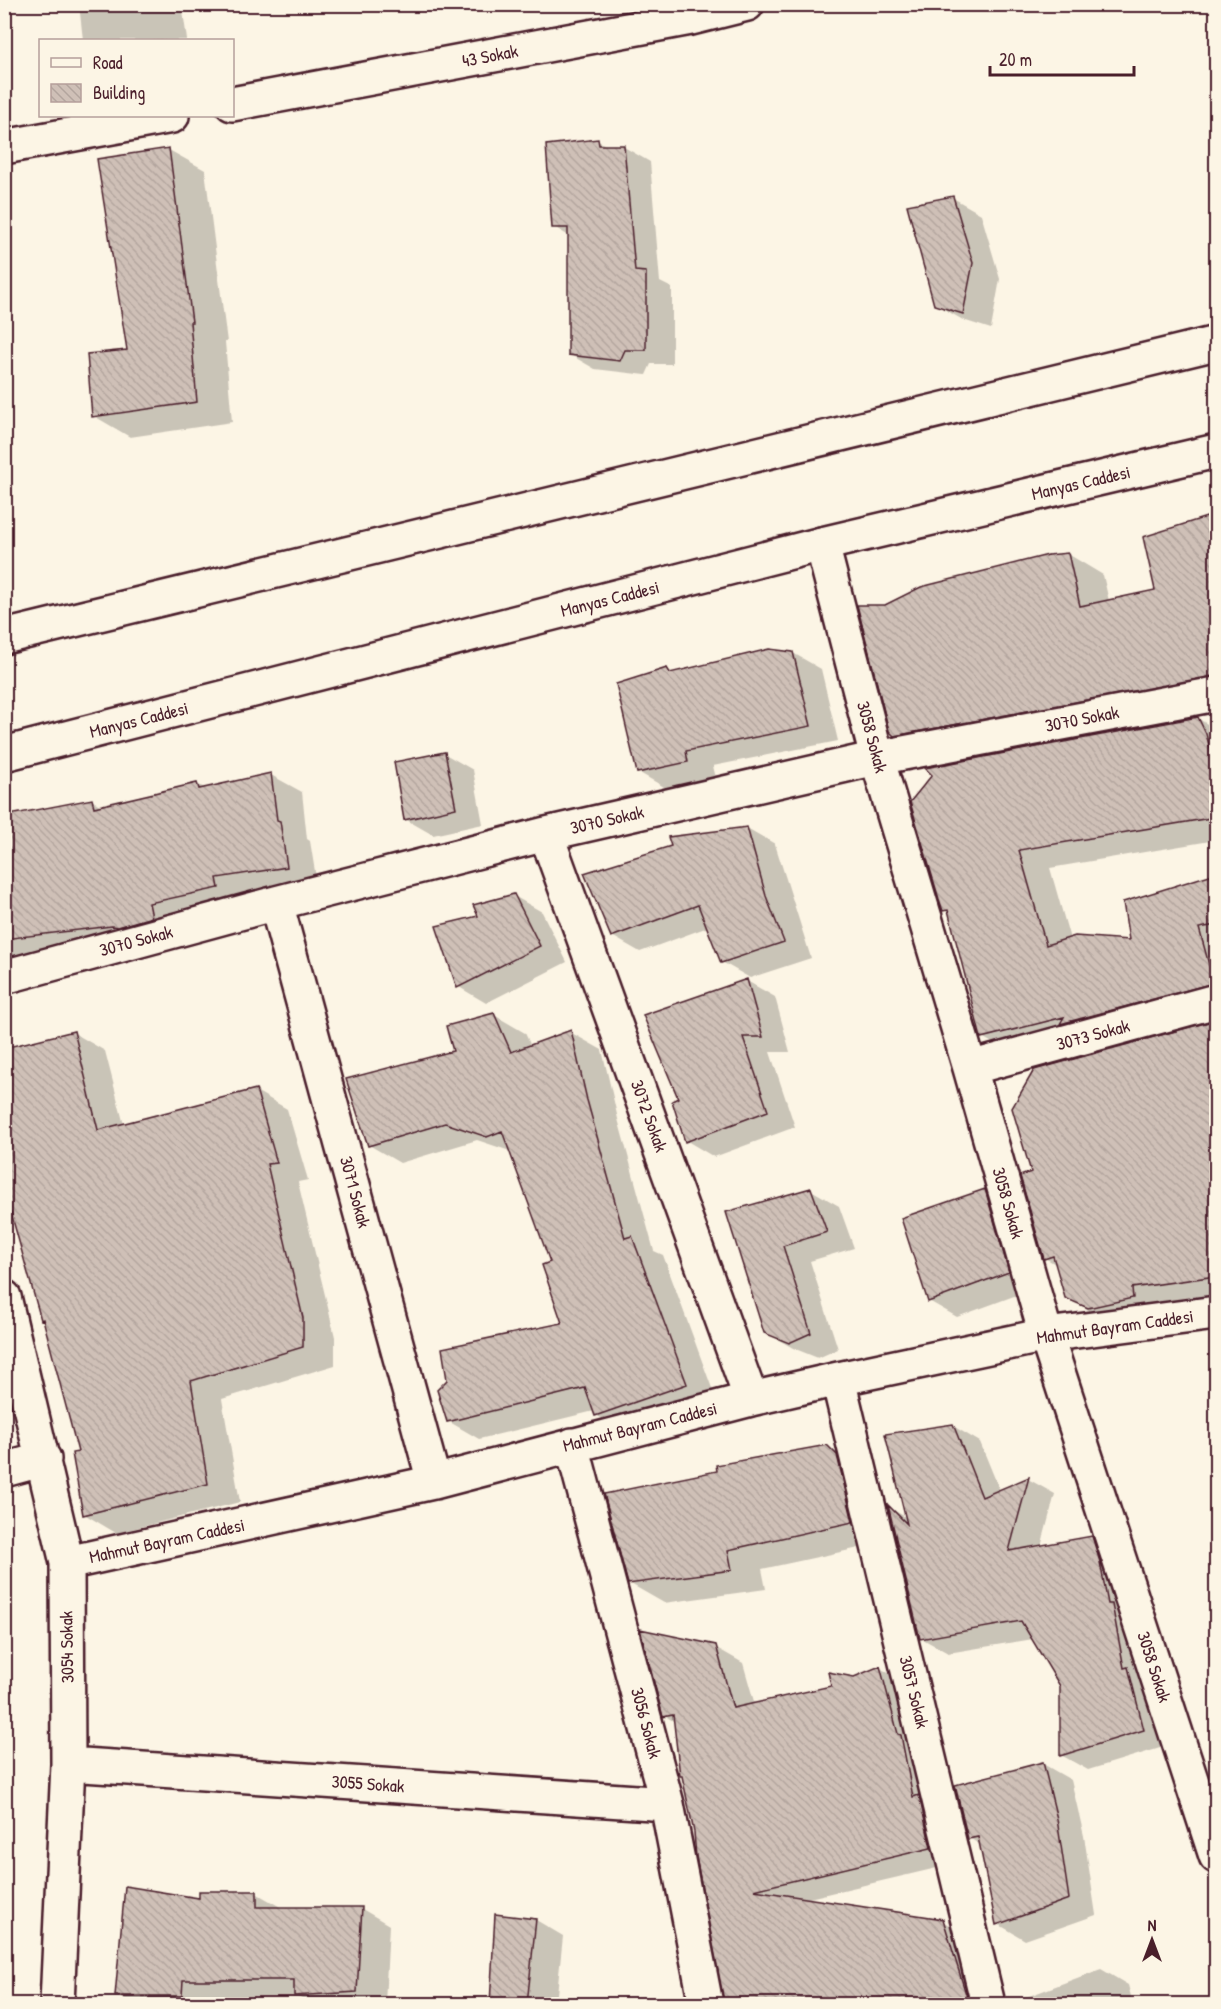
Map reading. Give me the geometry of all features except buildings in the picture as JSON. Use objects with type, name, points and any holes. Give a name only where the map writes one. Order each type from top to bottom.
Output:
[{"type":"street","name":"43 Sokak","points":[[234,104],[689,11],[747,4]]},
{"type":"street","points":[[4,147],[167,117]]},
{"type":"street","points":[[4,638],[1216,343]]},
{"type":"street","name":"Manyas Caddesi","points":[[4,754],[822,544],[1216,451]]},
{"type":"street","name":"3058 Sokak","points":[[822,544],[877,758],[970,1068],[1046,1335],[1216,1856]]},
{"type":"street","name":"3070 Sokak","points":[[4,977],[276,903],[546,834],[877,758],[1216,694]]},
{"type":"street","name":"3072 Sokak","points":[[546,834],[751,1399]]},
{"type":"street","name":"3071 Sokak","points":[[276,903],[434,1482]]},
{"type":"street","name":"3073 Sokak","points":[[970,1068],[1216,1001]]},
{"type":"street","name":"3054 Sokak","points":[[4,1297],[67,1563],[68,1764],[57,2004]]},
{"type":"street","name":"Mahmut Bayram Caddesi","points":[[67,1563],[434,1482],[572,1444],[751,1399],[838,1380],[1046,1335],[1216,1313]]},
{"type":"street","name":"3057 Sokak","points":[[838,1380],[988,2004]]},
{"type":"street","name":"3056 Sokak","points":[[572,1444],[668,1804],[706,2004]]},
{"type":"street","points":[[4,1470],[44,1459]]},
{"type":"street","name":"3055 Sokak","points":[[68,1764],[668,1804]]}]
